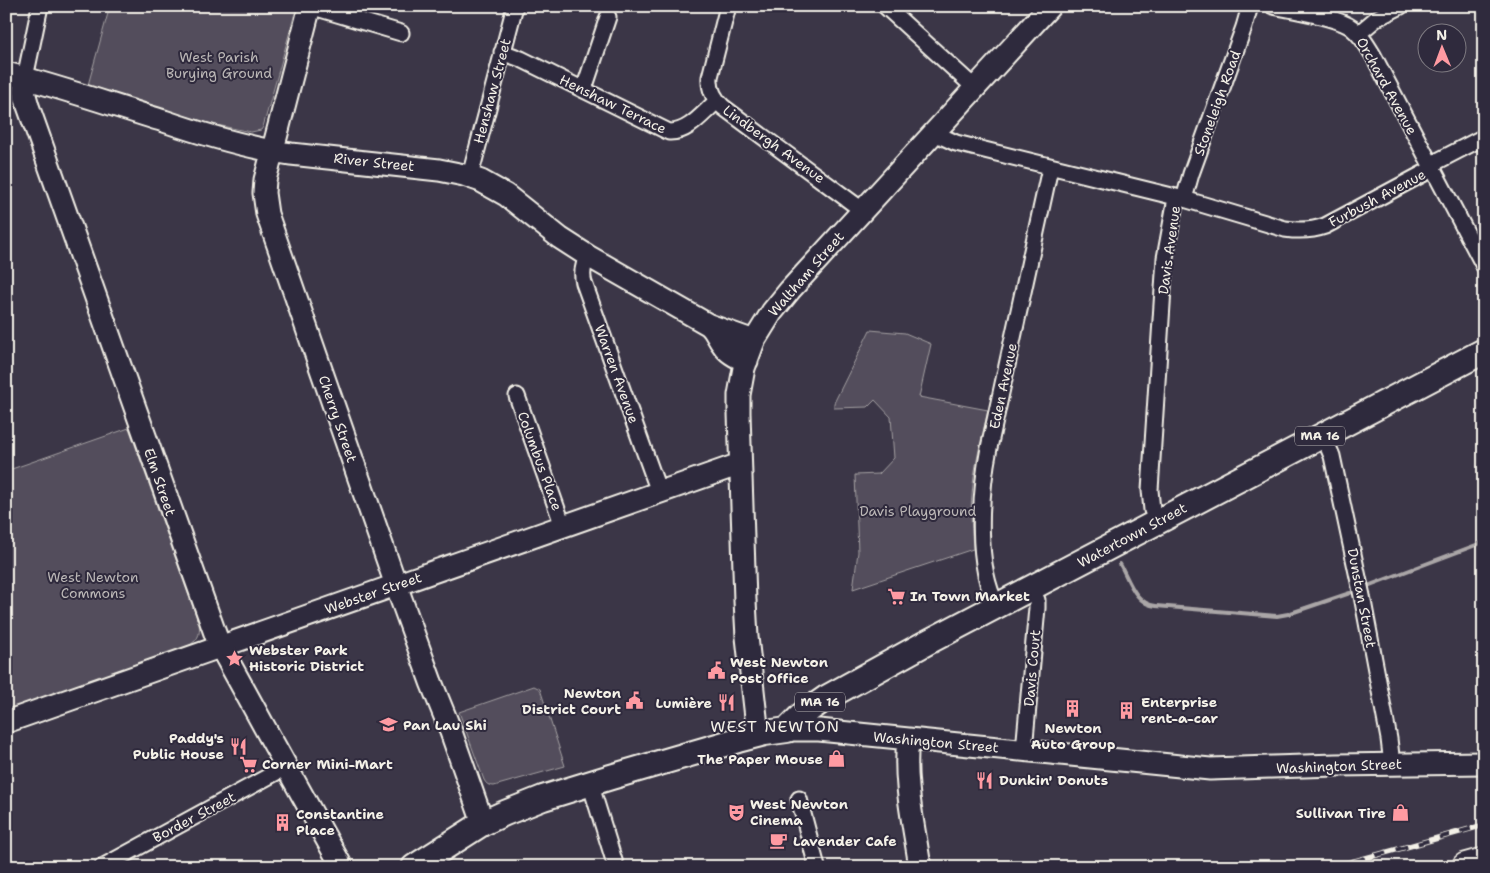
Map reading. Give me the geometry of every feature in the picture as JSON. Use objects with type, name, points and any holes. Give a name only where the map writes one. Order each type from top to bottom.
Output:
[{"type":"highway","points":[[1466,867],[1484,862]]},
{"type":"main road","name":"Watertown Street","points":[[787,730],[803,714],[826,698],[926,643],[1484,351]]},
{"type":"main road","name":"Washington Street","points":[[414,867],[483,823],[537,800],[758,735],[787,730]]},
{"type":"street","points":[[16,76],[40,6]]},
{"type":"street","points":[[310,6],[401,33]]},
{"type":"street","name":"Cherry Street","points":[[310,6],[265,180],[264,193],[269,222],[396,585],[483,823]]},
{"type":"street","name":"Henshaw Street","points":[[470,176],[515,6]]},
{"type":"street","name":"Lindbergh Avenue","points":[[728,6],[710,82],[712,93],[717,101],[862,210]]},
{"type":"street","points":[[885,6],[975,88]]},
{"type":"street","name":"Waltham Street","points":[[758,735],[747,637],[740,464],[740,395],[742,378],[754,341],[783,297],[1050,6]]},
{"type":"street","name":"Stoneleigh Road","points":[[1180,198],[1244,27],[1250,6]]},
{"type":"street","name":"Orchard Avenue","points":[[1273,6],[1339,21],[1358,34],[1368,47],[1484,266]]},
{"type":"street","points":[[1358,34],[1378,18],[1401,6]]},
{"type":"street","points":[[584,89],[608,17]]},
{"type":"street","name":"Henshaw Terrace","points":[[502,52],[584,89],[669,132],[683,130],[717,101]]},
{"type":"street","name":"River Street","points":[[16,76],[203,134],[272,151],[429,168],[470,176],[506,195],[564,241],[588,256],[709,325],[754,341]]},
{"type":"street","name":"Elm Street","points":[[16,76],[24,92],[220,646],[342,867]]},
{"type":"street","name":"Davis Avenue","points":[[935,131],[942,138],[956,143],[1050,168],[1180,198],[1164,258],[1150,490],[1152,510],[1157,523]]},
{"type":"street","name":"Furbush Avenue","points":[[1180,198],[1285,229],[1309,231],[1325,226],[1484,138]]},
{"type":"street","name":"Eden Avenue","points":[[997,606],[988,585],[985,567],[981,524],[984,476],[1050,168]]},
{"type":"street","name":"Warren Avenue","points":[[588,256],[582,272],[584,283],[660,492]]},
{"type":"street","name":"River Street","points":[[709,325],[727,351],[747,361]]},
{"type":"street","name":"Columbus Place","points":[[517,396],[563,526]]},
{"type":"street","name":"Dunstan Street","points":[[1323,435],[1332,456],[1362,596],[1392,764]]},
{"type":"street","name":"Webster Street","points":[[6,722],[740,464]]},
{"type":"street","name":"Davis Court","points":[[1024,750],[1038,608],[1032,588]]},
{"type":"street","name":"Washington Street","points":[[787,730],[819,730],[1210,769],[1484,763]]},
{"type":"street","points":[[908,740],[906,754],[907,778],[920,867]]},
{"type":"street","name":"Border Street","points":[[102,867],[286,767]]},
{"type":"street","points":[[590,783],[616,867]]},
{"type":"street","points":[[799,799],[817,867]]},
{"type":"green space","name":"West Parish Burying Ground","points":[[110,6],[297,6],[261,130],[251,132],[207,123],[88,85]]},
{"type":"green space","name":"Davis Playground","points":[[870,330],[905,333],[931,344],[919,397],[988,410],[973,484],[971,522],[973,549],[853,589],[858,552],[855,475],[879,474],[894,458],[891,417],[875,400],[868,407],[834,408],[834,403]]},
{"type":"green space","name":"West Newton Commons","points":[[129,428],[199,624],[198,637],[188,646],[6,710],[6,471]]},
{"type":"green space","points":[[534,686],[540,689],[565,766],[494,786],[489,785],[484,780],[459,712]]},
{"type":"waterway","points":[[1370,585],[1484,542]]},
{"type":"waterway","points":[[1120,564],[1138,596],[1143,601],[1156,606],[1277,616],[1350,593]]},
{"type":"railway","points":[[1333,867],[1484,825]]},
{"type":"place","name":"In Town Market","points":[[896,596]]},
{"type":"place","name":"Webster Park Historic District","points":[[235,658]]},
{"type":"place","name":"West Newton Post Office","points":[[716,670]]},
{"type":"place","name":"Newton District Court","points":[[635,701]]},
{"type":"place","name":"Lumière","points":[[726,703]]},
{"type":"place","name":"Newton Auto Group","points":[[1073,708]]},
{"type":"place","name":"Enterprise rent-a-car","points":[[1127,710]]},
{"type":"place","name":"Pan Lau Shi","points":[[389,725]]},
{"type":"place","name":"Paddy's Public House","points":[[238,746]]},
{"type":"place","name":"The Paper Mouse","points":[[837,759]]},
{"type":"place","name":"Corner Mini-Mart","points":[[248,764]]},
{"type":"place","name":"Dunkin' Donuts","points":[[985,780]]},
{"type":"place","name":"West Newton Cinema","points":[[736,812]]},
{"type":"place","name":"Sullivan Tire","points":[[1400,813]]},
{"type":"place","name":"Constantine Place","points":[[282,822]]},
{"type":"place","name":"Lavender Cafe","points":[[779,841]]},
{"type":"district","name":"WEST NEWTON","points":[[775,726]]}]
